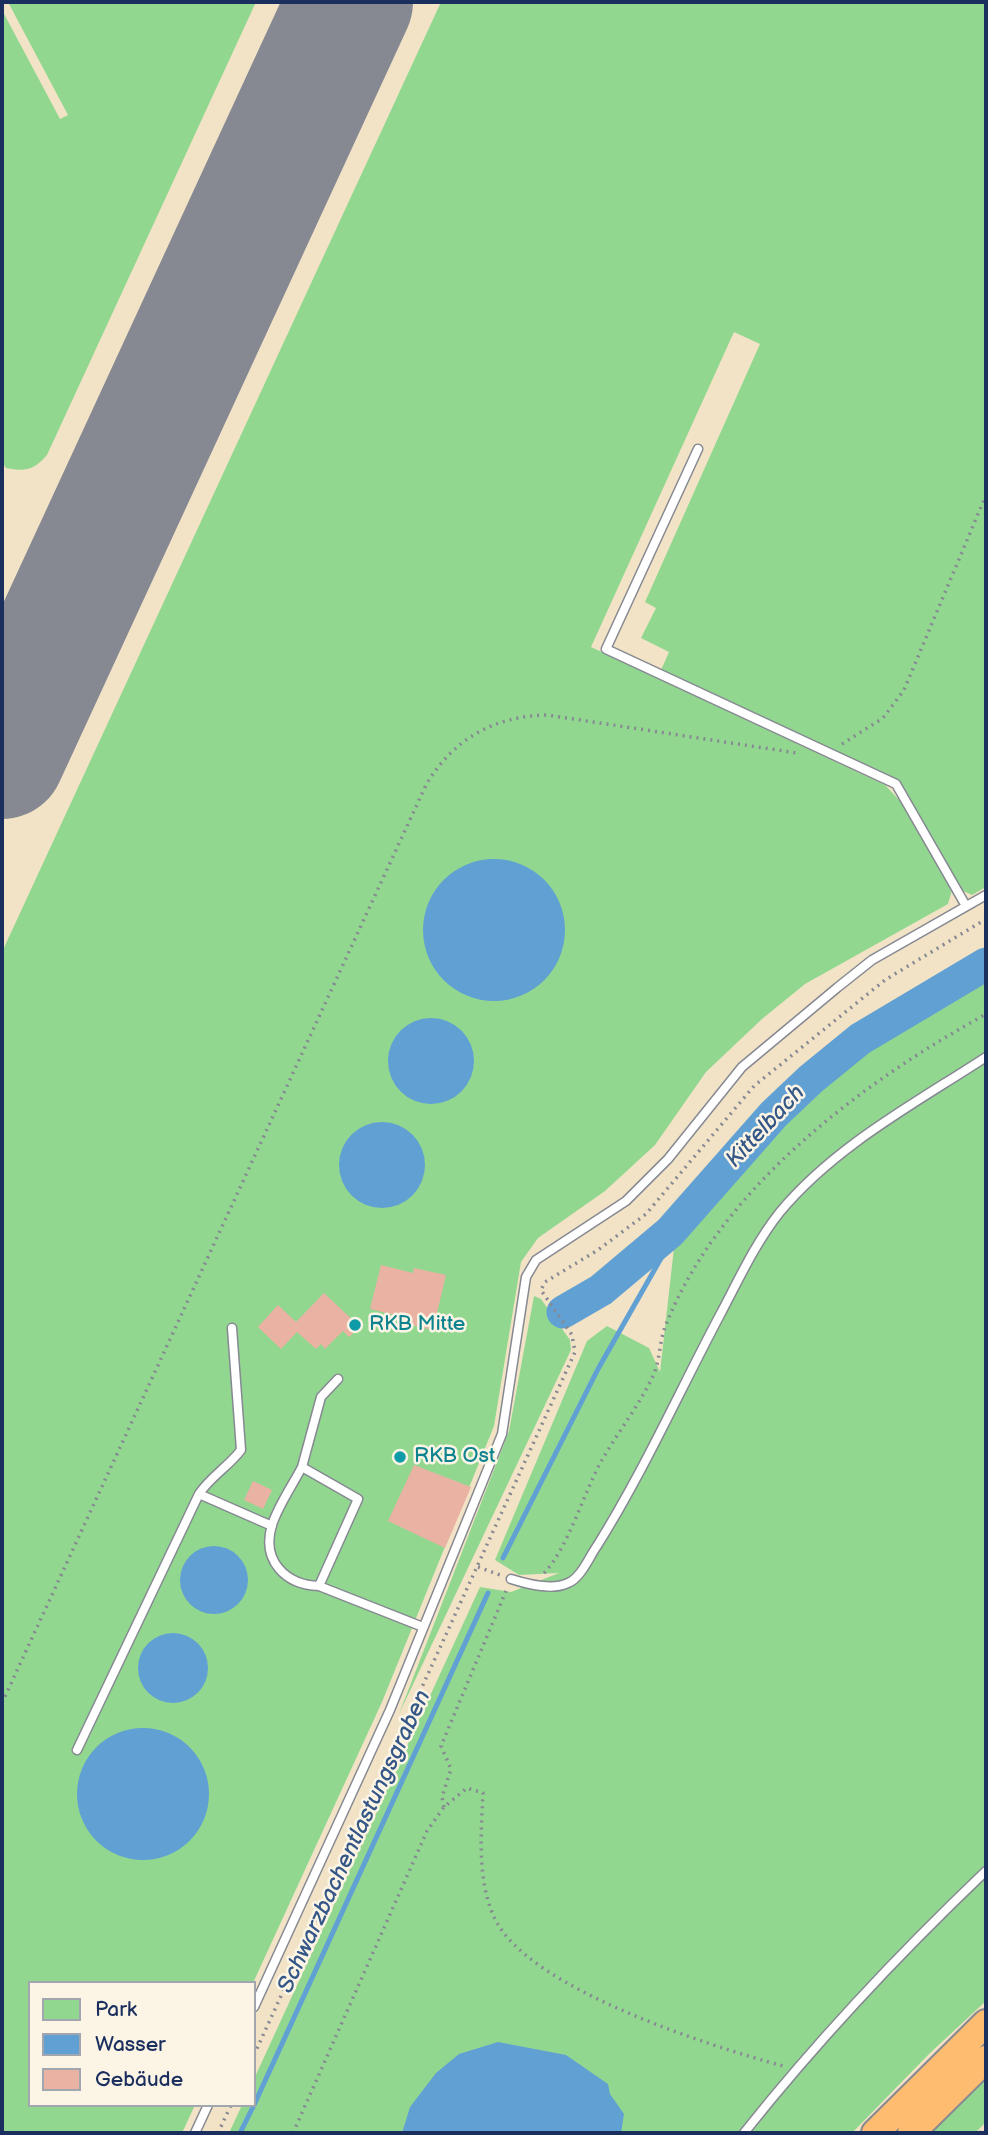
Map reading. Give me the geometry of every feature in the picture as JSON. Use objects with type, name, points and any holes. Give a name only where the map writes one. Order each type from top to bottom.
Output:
[{"type":"highway","points":[[875,2133],[986,2023]]},
{"type":"highway","points":[[911,2133],[986,2059]]},
{"type":"lane","points":[[698,449],[606,649],[896,784],[966,906]]},
{"type":"lane","points":[[256,2003],[385,1722],[502,1434],[526,1276],[536,1260],[626,1201],[668,1159],[742,1067],[838,987],[872,960],[986,895]]},
{"type":"lane","points":[[511,1579],[536,1586],[568,1584],[579,1573],[623,1504],[749,1261],[778,1215],[797,1193],[816,1173],[858,1141],[986,1058]]},
{"type":"lane","points":[[77,1749],[200,1494],[212,1475],[233,1461],[241,1450],[232,1328]]},
{"type":"lane","points":[[338,1379],[321,1397],[302,1467],[271,1526],[270,1551],[278,1571],[301,1586],[319,1586],[423,1628]]},
{"type":"lane","points":[[302,1467],[358,1499],[319,1586]]},
{"type":"lane","points":[[200,1494],[271,1526]]},
{"type":"lane","points":[[744,2133],[796,2069],[935,1920],[986,1871]]},
{"type":"lane","points":[[195,2133],[207,2107]]},
{"type":"path","points":[[2,1703],[426,785],[447,755],[484,728],[528,715],[565,718],[790,753],[824,750],[855,738],[883,718],[904,690],[986,495]]},
{"type":"path","points":[[256,2051],[575,1352],[572,1335],[541,1290],[545,1282],[598,1250],[646,1214],[764,1078],[885,980],[986,919]]},
{"type":"path","points":[[478,1567],[511,1579],[530,1580],[546,1572],[601,1461],[653,1376],[665,1328],[690,1279],[751,1195],[782,1161],[871,1085],[918,1052],[986,1014]]},
{"type":"path","points":[[444,1807],[442,1797],[451,1769],[441,1746],[511,1579]]},
{"type":"path","points":[[293,2133],[427,1831],[444,1807],[467,1788],[483,1793],[485,1884],[494,1917],[505,1935],[534,1963],[607,2002],[704,2044],[796,2069]]},
{"type":"path","points":[[218,2133],[230,2107]]},
{"type":"green space","points":[[8,2],[256,2],[47,455],[33,467],[19,470],[6,468],[2,462],[2,10],[60,119],[68,115]]},
{"type":"green space","points":[[441,2],[986,2],[986,887],[972,895],[961,890],[900,783],[882,772],[661,670],[669,652],[641,638],[656,608],[645,602],[760,344],[734,332],[591,647],[885,785],[902,803],[952,890],[948,904],[805,984],[762,1019],[706,1072],[655,1145],[605,1191],[538,1238],[521,1262],[494,1426],[382,1702],[254,1981],[28,1981],[28,2107],[194,2107],[182,2133],[2,2133],[2,952]]},
{"type":"green space","points":[[986,974],[986,2001],[929,2054],[852,2133],[229,2133],[241,2107],[256,2107],[256,2075],[480,1587],[511,1592],[559,1573],[519,1575],[495,1560],[587,1341],[607,1326],[649,1348],[660,1372],[675,1239],[737,1169],[858,1050]]},
{"type":"green space","points":[[534,1296],[541,1299],[570,1340],[571,1350],[399,1714],[509,1431]]},
{"type":"green space","points":[[986,2072],[986,2122],[975,2133],[925,2133]]},
{"type":"water","points":[[494,859],[521,865],[544,880],[559,903],[565,930],[559,957],[544,980],[521,995],[494,1001],[467,995],[444,980],[429,957],[423,930],[429,903],[444,880],[467,865]]},
{"type":"water","points":[[431,1018],[455,1025],[467,1037],[474,1061],[467,1085],[455,1097],[431,1104],[407,1097],[395,1085],[388,1061],[395,1037],[407,1025]]},
{"type":"water","points":[[382,1122],[406,1129],[418,1141],[425,1165],[418,1189],[406,1201],[382,1208],[358,1201],[346,1189],[339,1165],[346,1141],[358,1129]]},
{"type":"water","points":[[207,1546],[221,1546],[233,1551],[243,1561],[248,1580],[243,1599],[233,1609],[221,1614],[207,1614],[195,1609],[185,1599],[180,1587],[180,1573],[185,1561],[195,1551]]},
{"type":"water","points":[[173,1633],[198,1643],[208,1668],[198,1693],[173,1703],[148,1693],[138,1668],[148,1643]]},
{"type":"water","points":[[143,1728],[168,1733],[190,1747],[204,1769],[209,1794],[204,1819],[190,1841],[168,1855],[143,1860],[118,1855],[96,1841],[82,1819],[77,1794],[82,1769],[96,1747],[118,1733]]},
{"type":"water","points":[[498,2042],[566,2055],[608,2084],[610,2094],[624,2114],[621,2133],[402,2133],[410,2107],[436,2073],[459,2054]]},
{"type":"building","points":[[381,1265],[413,1273],[414,1268],[446,1275],[433,1330],[402,1323],[403,1317],[370,1309]]},
{"type":"building","points":[[324,1293],[360,1327],[349,1337],[343,1331],[325,1349],[321,1344],[316,1349],[297,1332],[281,1349],[258,1327],[278,1305],[296,1322]]},
{"type":"building","points":[[414,1465],[471,1487],[445,1548],[388,1521]]},
{"type":"building","points":[[253,1481],[272,1490],[263,1509],[244,1500]]},
{"type":"waterway","name":"Kittelbach","points":[[563,1312],[601,1290],[670,1232],[774,1114],[811,1079],[860,1039],[986,964]]},
{"type":"waterway","name":"Schwarzbachentlastungsgraben","points":[[503,1558],[598,1369],[664,1253],[670,1232]]},
{"type":"waterway","name":"Schwarzbachentlastungsgraben","points":[[256,2101],[488,1593]]},
{"type":"waterway","name":"Schwarzbachentlastungsgraben","points":[[240,2133],[253,2107]]},
{"type":"runway","points":[[2,756],[350,2]]},
{"type":"place","name":"RKB Mitte","points":[[355,1325]]},
{"type":"place","name":"RKB Ost","points":[[400,1457]]}]
